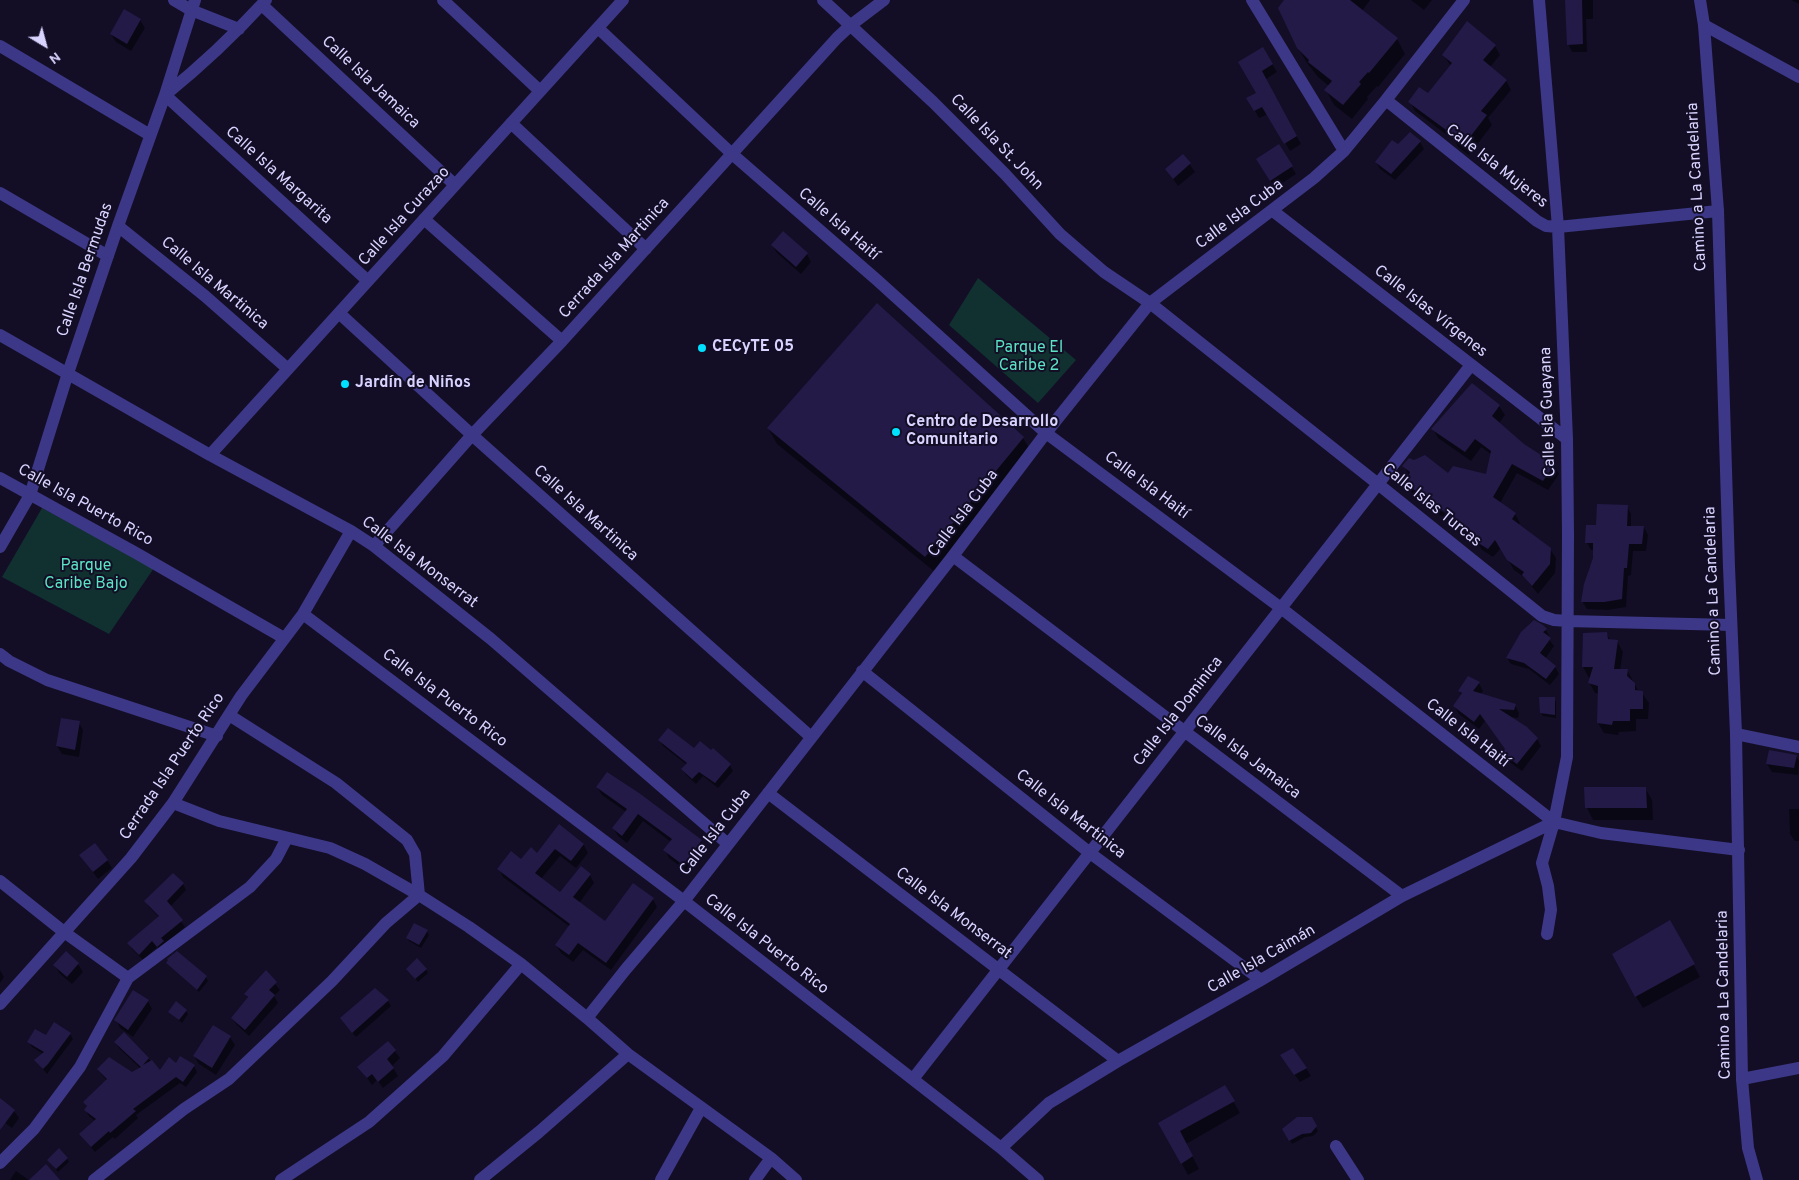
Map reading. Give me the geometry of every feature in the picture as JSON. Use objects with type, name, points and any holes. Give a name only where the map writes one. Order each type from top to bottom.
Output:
[{"type":"street","points":[[174,0],[193,5],[239,29]]},
{"type":"street","points":[[442,0],[540,91]]},
{"type":"street","name":"Calle Isla Curazao","points":[[210,455],[623,0]]},
{"type":"street","name":"Calle Isla St. John","points":[[823,0],[933,102],[1005,174],[1060,234],[1104,272],[1150,303]]},
{"type":"street","name":"Cerrada Isla Martinica","points":[[374,546],[472,435],[562,341],[731,153],[851,25],[884,0]]},
{"type":"street","name":"Calle Isla Cuba","points":[[587,1018],[684,901],[953,556],[1046,433],[1150,303],[1273,211],[1344,151],[1464,0]]},
{"type":"street","name":"Calle Isla Guayana","points":[[1539,0],[1558,227],[1567,439],[1567,757],[1554,822],[1542,863],[1548,886],[1551,910],[1547,934]]},
{"type":"street","name":"Camino a La Candelaria","points":[[1700,0],[1704,25],[1718,211],[1736,734],[1742,1079],[1748,1148],[1757,1180]]},
{"type":"street","points":[[165,95],[195,71],[264,3]]},
{"type":"street","name":"Calle Isla Jamaica","points":[[264,3],[455,185]]},
{"type":"street","points":[[1257,3],[1344,151]]},
{"type":"street","name":"Calle Isla Bermudas","points":[[0,547],[30,495],[68,374],[165,95],[193,5]]},
{"type":"street","points":[[1704,25],[1799,77]]},
{"type":"street","name":"Calle Isla Haití","points":[[598,28],[731,153],[877,280],[1046,433],[1281,608],[1554,822],[1601,833],[1739,850]]},
{"type":"street","points":[[0,46],[150,135]]},
{"type":"street","name":"Calle Isla Margarita","points":[[165,95],[368,281]]},
{"type":"street","name":"Calle Isla Mujeres","points":[[1386,100],[1537,221],[1546,226],[1558,227],[1718,211]]},
{"type":"street","points":[[511,123],[646,249]]},
{"type":"street","points":[[0,193],[108,256]]},
{"type":"street","name":"Calle Islas Vírgenes","points":[[1273,211],[1567,439]]},
{"type":"street","points":[[424,220],[562,341]]},
{"type":"street","name":"Calle Isla Martinica","points":[[118,226],[205,296],[288,369]]},
{"type":"street","name":"Calle Islas Turcas","points":[[1150,303],[1542,616],[1554,620],[1567,621],[1731,625]]},
{"type":"street","name":"Calle Isla Martinica","points":[[339,313],[472,435],[811,737]]},
{"type":"street","name":"Calle Isla Monserrat","points":[[0,335],[210,455],[351,531],[374,546],[491,639],[728,844]]},
{"type":"street","name":"Calle Isla Dominica","points":[[913,1079],[1471,366]]},
{"type":"street","name":"Calle Isla Puerto Rico","points":[[0,478],[136,552],[284,638]]},
{"type":"street","name":"Cerrada Isla Puerto Rico","points":[[0,1004],[131,858],[173,803],[241,696],[303,614],[351,531]]},
{"type":"street","name":"Calle Isla Jamaica","points":[[953,556],[1402,896]]},
{"type":"street","name":"Calle Isla Puerto Rico","points":[[303,614],[684,901],[1001,1148],[1038,1180]]},
{"type":"street","points":[[0,654],[9,661],[47,680],[217,736]]},
{"type":"street","name":"Calle Isla Martinica","points":[[862,671],[1090,853],[1260,980]]},
{"type":"street","points":[[229,715],[336,783],[407,840],[415,854],[419,895]]},
{"type":"street","points":[[1736,734],[1799,747]]},
{"type":"street","name":"Calle Isla Monserrat","points":[[768,793],[1118,1061]]},
{"type":"street","points":[[173,803],[219,821],[330,848],[366,864],[419,895],[469,927],[521,964],[628,1054],[771,1158],[796,1180]]},
{"type":"street","name":"Calle Isla Caimán","points":[[1001,1148],[1049,1103],[1118,1061],[1402,896],[1554,822]]},
{"type":"street","points":[[0,1163],[34,1129],[80,1067],[128,978],[250,887],[276,859],[287,838]]},
{"type":"street","points":[[0,881],[64,932],[128,978]]},
{"type":"street","points":[[94,1180],[184,1109],[229,1079],[332,981],[386,923],[419,895]]},
{"type":"street","points":[[281,1180],[369,1122],[442,1056],[521,964]]},
{"type":"street","points":[[480,1180],[539,1132],[628,1054]]},
{"type":"street","points":[[1742,1079],[1799,1068]]},
{"type":"street","points":[[661,1180],[701,1108]]},
{"type":"street","points":[[1336,1146],[1358,1180]]},
{"type":"street","points":[[756,1180],[771,1158]]},
{"type":"green space","name":"Parque El Caribe 2","points":[[978,278],[1076,360],[1038,403],[949,325]]},
{"type":"green space","name":"Parque Caribe Bajo","points":[[42,508],[154,568],[109,634],[2,577]]},
{"type":"building","points":[[1284,0],[1350,0],[1398,38],[1369,73],[1359,82],[1361,84],[1343,105],[1324,90],[1332,81],[1308,62],[1309,60],[1297,48],[1278,8]]},
{"type":"building","points":[[1565,0],[1582,0],[1583,44],[1567,45]]},
{"type":"building","points":[[124,9],[141,19],[127,44],[110,34]]},
{"type":"building","points":[[1467,21],[1496,45],[1483,60],[1507,80],[1481,111],[1487,115],[1463,146],[1451,137],[1453,135],[1408,102],[1419,87],[1428,93],[1452,63],[1442,55]]},
{"type":"building","points":[[1263,47],[1273,64],[1262,71],[1297,136],[1284,144],[1262,107],[1254,111],[1246,98],[1256,93],[1238,62]]},
{"type":"building","points":[[1410,132],[1421,141],[1391,174],[1375,162],[1392,140],[1398,144]]},
{"type":"building","points":[[1279,144],[1293,166],[1270,181],[1256,159]]},
{"type":"building","points":[[1183,154],[1191,163],[1173,179],[1165,169]]},
{"type":"building","points":[[783,231],[808,253],[796,267],[771,245]]},
{"type":"building","name":"Centro de Desarrollo Comunitario","points":[[877,303],[1024,437],[925,557],[767,428]]},
{"type":"building","points":[[1472,383],[1500,405],[1492,416],[1524,444],[1555,464],[1543,481],[1512,464],[1493,497],[1516,513],[1512,519],[1551,548],[1550,564],[1532,586],[1522,575],[1524,572],[1507,560],[1495,540],[1488,549],[1475,541],[1478,537],[1446,516],[1448,513],[1428,504],[1430,502],[1405,483],[1410,472],[1402,466],[1409,458],[1414,460],[1425,455],[1448,473],[1453,466],[1486,474],[1491,451],[1475,439],[1465,452],[1431,429]]},
{"type":"building","points":[[1597,504],[1628,505],[1627,526],[1644,526],[1642,544],[1629,544],[1627,568],[1624,568],[1622,599],[1604,602],[1581,602],[1584,584],[1593,558],[1593,543],[1585,543],[1586,525],[1596,525]]},
{"type":"building","points":[[1534,620],[1547,629],[1543,632],[1551,638],[1540,653],[1556,666],[1546,679],[1524,663],[1506,658],[1521,632]]},
{"type":"building","points":[[1607,632],[1608,639],[1618,640],[1614,669],[1628,669],[1627,676],[1635,683],[1635,690],[1643,691],[1643,709],[1630,709],[1630,721],[1613,721],[1612,725],[1597,723],[1598,686],[1588,683],[1593,667],[1582,667],[1583,633]]},
{"type":"building","points":[[1468,676],[1480,682],[1473,691],[1516,704],[1514,710],[1499,709],[1527,727],[1538,738],[1517,764],[1502,753],[1505,749],[1480,714],[1474,722],[1453,706],[1462,693],[1458,691]]},
{"type":"building","points":[[1539,697],[1555,697],[1555,715],[1540,713]]},
{"type":"building","points":[[61,718],[80,721],[75,750],[56,746]]},
{"type":"building","points":[[668,728],[694,748],[700,741],[711,750],[713,748],[731,764],[715,783],[699,772],[692,779],[681,769],[687,763],[658,740]]},
{"type":"building","points":[[1769,750],[1797,755],[1794,768],[1766,764]]},
{"type":"building","points":[[607,772],[639,793],[702,840],[683,865],[663,850],[672,839],[638,814],[622,836],[612,828],[627,809],[596,787]]},
{"type":"building","points":[[1584,787],[1646,787],[1647,808],[1585,808]]},
{"type":"building","points":[[559,824],[584,844],[571,861],[555,849],[535,873],[560,892],[581,866],[591,874],[573,897],[605,921],[633,883],[654,898],[606,963],[578,943],[569,955],[555,945],[570,924],[497,869],[511,851],[521,859],[531,847],[537,853]]},
{"type":"building","points":[[95,843],[108,860],[93,872],[79,855]]},
{"type":"building","points":[[173,873],[184,883],[167,901],[183,920],[161,938],[164,941],[157,947],[152,941],[139,955],[127,943],[159,916],[144,901]]},
{"type":"building","points":[[1670,920],[1695,964],[1635,997],[1612,954]]},
{"type":"building","points":[[414,923],[428,930],[419,945],[406,938]]},
{"type":"building","points":[[66,951],[79,963],[67,977],[53,965]]},
{"type":"building","points":[[177,951],[207,976],[197,990],[166,963],[167,959]]},
{"type":"building","points":[[417,958],[427,969],[415,979],[406,969]]},
{"type":"building","points":[[266,970],[277,982],[269,990],[275,995],[245,1030],[231,1018],[248,997],[244,994]]},
{"type":"building","points":[[375,988],[389,1000],[352,1033],[340,1018]]},
{"type":"building","points":[[133,990],[149,1000],[128,1030],[114,1020]]},
{"type":"building","points":[[176,1001],[187,1010],[179,1020],[168,1012]]},
{"type":"building","points":[[54,1022],[71,1033],[43,1069],[34,1060],[44,1052],[27,1042],[35,1029],[46,1035]]},
{"type":"building","points":[[213,1025],[231,1036],[212,1068],[193,1056]]},
{"type":"building","points":[[124,1032],[149,1058],[143,1065],[152,1060],[160,1070],[169,1057],[176,1063],[180,1056],[195,1065],[183,1082],[176,1077],[133,1109],[136,1111],[91,1147],[79,1134],[96,1119],[84,1110],[87,1106],[83,1102],[107,1079],[97,1069],[109,1057],[132,1072],[141,1067],[114,1042]]},
{"type":"building","points":[[388,1041],[396,1050],[387,1059],[394,1068],[378,1082],[372,1074],[367,1078],[357,1067]]},
{"type":"building","points":[[1293,1048],[1307,1068],[1294,1075],[1280,1055]]},
{"type":"building","points":[[1225,1085],[1235,1101],[1180,1131],[1193,1156],[1181,1164],[1158,1123]]},
{"type":"building","points":[[0,1098],[15,1110],[0,1130]]},
{"type":"building","points":[[1297,1117],[1312,1117],[1317,1126],[1311,1133],[1302,1134],[1289,1141],[1282,1129]]},
{"type":"building","points":[[59,1148],[68,1158],[56,1169],[47,1160]]},
{"type":"building","points":[[46,1164],[60,1180],[29,1180]]},
{"type":"place","name":"CECyTE 05","points":[[702,348]]},
{"type":"place","name":"Jardín de Niños","points":[[345,384]]},
{"type":"place","name":"Centro de Desarrollo Comunitario","points":[[896,432]]}]
